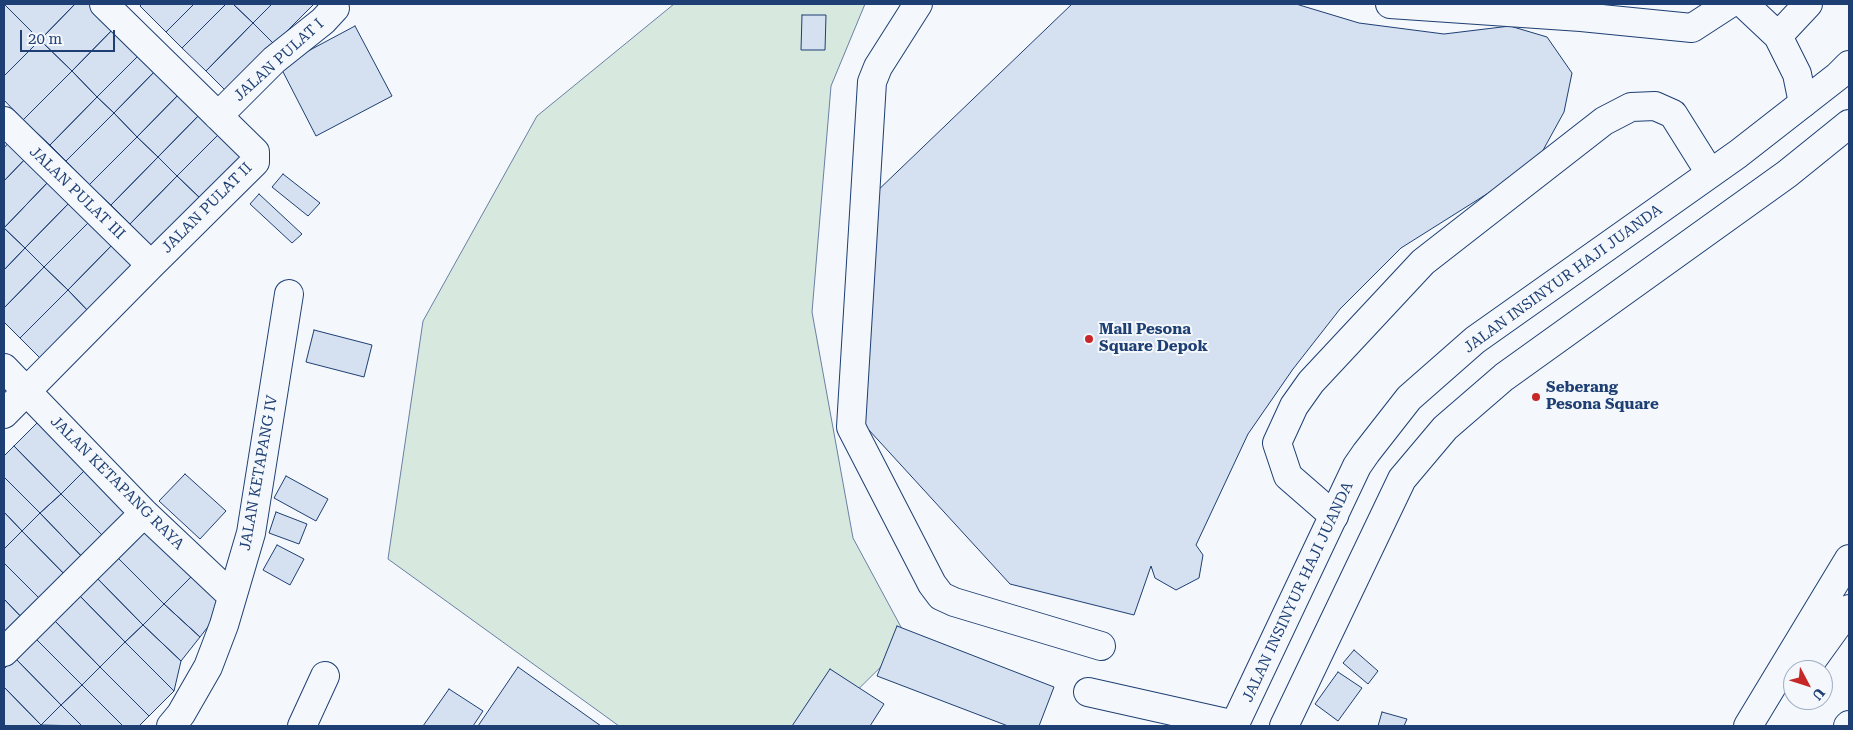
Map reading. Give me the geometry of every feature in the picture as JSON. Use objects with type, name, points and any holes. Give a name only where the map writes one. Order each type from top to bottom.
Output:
[{"type":"main road","name":"JALAN PULAT II","points":[[4,414],[255,162],[255,152],[104,4]]},
{"type":"main road","name":"JALAN PULAT I","points":[[218,116],[274,60],[323,21],[335,8],[332,4]]},
{"type":"main road","points":[[918,4],[878,68],[872,82],[851,427],[932,584],[942,596],[954,602],[1101,646]]},
{"type":"main road","points":[[1390,4],[1581,17],[1692,28],[1730,4]]},
{"type":"main road","points":[[1744,4],[1778,36],[1797,74],[1803,103]]},
{"type":"main road","points":[[1778,36],[1808,4]]},
{"type":"main road","name":"JALAN INSINYUR HAJI JUANDA","points":[[1235,726],[1357,466],[1409,398],[1475,340],[1710,173],[1838,76],[1849,65]]},
{"type":"main road","points":[[1334,516],[1288,476],[1276,443],[1294,406],[1311,382],[1423,262],[1604,121],[1631,107],[1655,106],[1673,114],[1710,173]]},
{"type":"main road","name":"JALAN PULAT III","points":[[4,122],[151,265]]},
{"type":"main road","points":[[1284,726],[1402,479],[1445,428],[1504,377],[1788,174],[1849,124]]},
{"type":"main road","name":"JALAN KETAPANG IV","points":[[171,726],[181,714],[208,667],[252,533],[289,294]]},
{"type":"main road","name":"JALAN KETAPANG RAYA","points":[[4,368],[144,513],[232,596]]},
{"type":"main road","points":[[4,652],[144,513]]},
{"type":"main road","points":[[1748,726],[1849,559]]},
{"type":"main road","points":[[1812,660],[1849,609]]},
{"type":"main road","points":[[302,726],[325,676]]},
{"type":"main road","points":[[1088,692],[1235,726]]},
{"type":"main road","points":[[1763,726],[1783,699]]},
{"type":"shaded area","points":[[674,4],[865,4],[831,86],[812,312],[853,538],[908,640],[821,726],[619,726],[388,559],[423,321],[537,116]]},
{"type":"building","points":[[4,4],[40,40],[4,76]]},
{"type":"building","points":[[4,4],[75,4],[40,40]]},
{"type":"building","points":[[75,4],[95,4],[117,25],[72,71],[40,40]]},
{"type":"building","points":[[142,4],[194,4],[166,32],[140,6]]},
{"type":"building","points":[[194,4],[226,4],[182,48],[166,32]]},
{"type":"building","points":[[226,4],[233,4],[253,23],[206,71],[182,48]]},
{"type":"building","points":[[233,4],[272,4],[253,23]]},
{"type":"building","points":[[272,4],[314,4],[274,44],[253,23]]},
{"type":"building","name":"Mall Pesona Square Depok","points":[[1072,4],[1296,4],[1359,23],[1444,34],[1510,26],[1547,37],[1572,73],[1564,112],[1536,163],[1401,248],[1340,309],[1293,369],[1248,434],[1196,545],[1203,555],[1199,578],[1176,590],[1155,578],[1151,566],[1134,615],[1010,584],[857,417],[873,195]]},
{"type":"building","points":[[802,15],[826,15],[825,50],[801,50]]},
{"type":"building","points":[[253,23],[274,44],[227,92],[206,71]]},
{"type":"building","points":[[117,25],[143,51],[97,97],[72,71]]},
{"type":"building","points":[[355,26],[392,96],[316,136],[280,66]]},
{"type":"building","points":[[40,40],[72,71],[23,120],[4,100],[4,76]]},
{"type":"building","points":[[143,51],[159,67],[114,113],[97,97]]},
{"type":"building","points":[[159,67],[183,90],[137,137],[114,113]]},
{"type":"building","points":[[72,71],[97,97],[50,145],[23,120]]},
{"type":"building","points":[[183,90],[203,111],[158,157],[137,137]]},
{"type":"building","points":[[97,97],[114,113],[66,161],[50,145]]},
{"type":"building","points":[[203,111],[223,130],[177,176],[158,157]]},
{"type":"building","points":[[114,113],[137,137],[89,185],[66,161]]},
{"type":"building","points":[[223,130],[246,153],[201,199],[177,176]]},
{"type":"building","points":[[137,137],[158,157],[111,205],[89,185]]},
{"type":"building","points":[[9,142],[26,158],[4,181],[4,148]]},
{"type":"building","points":[[158,157],[177,176],[130,224],[111,205]]},
{"type":"building","points":[[26,158],[49,181],[4,228],[4,181]]},
{"type":"building","points":[[283,174],[320,203],[308,216],[272,187]]},
{"type":"building","points":[[177,176],[201,199],[153,247],[130,224]]},
{"type":"building","points":[[49,181],[70,202],[25,248],[4,228]]},
{"type":"building","points":[[259,194],[302,234],[292,243],[250,204]]},
{"type":"building","points":[[70,202],[90,221],[44,267],[25,248]]},
{"type":"building","points":[[90,221],[113,244],[68,290],[44,267]]},
{"type":"building","points":[[4,228],[25,248],[4,270]]},
{"type":"building","points":[[113,244],[135,266],[89,312],[68,290]]},
{"type":"building","points":[[25,248],[44,267],[4,308],[4,270]]},
{"type":"building","points":[[44,267],[68,290],[20,338],[4,322],[4,308]]},
{"type":"building","points":[[68,290],[89,312],[42,360],[20,338]]},
{"type":"building","points":[[314,330],[372,345],[364,377],[306,362]]},
{"type":"building","points":[[42,418],[89,466],[61,494],[14,446]]},
{"type":"building","points":[[14,446],[61,494],[40,513],[4,477],[4,456]]},
{"type":"building","points":[[89,466],[137,515],[109,542],[61,494]]},
{"type":"building","points":[[185,474],[226,511],[200,539],[159,501]]},
{"type":"building","points":[[286,476],[328,499],[316,521],[274,498]]},
{"type":"building","points":[[4,477],[40,513],[22,531],[4,512]]},
{"type":"building","points":[[61,494],[109,542],[88,563],[40,513]]},
{"type":"building","points":[[4,512],[22,531],[4,549]]},
{"type":"building","points":[[276,512],[307,524],[299,544],[269,533]]},
{"type":"building","points":[[40,513],[88,563],[71,581],[22,531]]},
{"type":"building","points":[[146,529],[192,576],[164,604],[117,557]]},
{"type":"building","points":[[22,531],[71,581],[46,605],[4,563],[4,549]]},
{"type":"building","points":[[277,545],[304,559],[290,585],[263,570]]},
{"type":"building","points":[[117,557],[164,604],[143,625],[97,578]]},
{"type":"building","points":[[4,563],[46,605],[27,623],[4,599]]},
{"type":"building","points":[[192,576],[225,605],[200,637],[164,604]]},
{"type":"building","points":[[97,578],[143,625],[125,642],[79,595]]},
{"type":"building","points":[[79,595],[125,642],[100,667],[54,620]]},
{"type":"building","points":[[4,599],[27,623],[4,641]]},
{"type":"building","points":[[164,604],[200,637],[181,661],[143,625]]},
{"type":"building","points":[[54,620],[100,667],[82,685],[35,638]]},
{"type":"building","points":[[143,625],[181,661],[174,691],[125,642]]},
{"type":"building","points":[[897,626],[1054,687],[1039,726],[1008,726],[877,676]]},
{"type":"building","points":[[35,638],[82,685],[61,705],[15,658]]},
{"type":"building","points":[[125,642],[174,691],[149,716],[100,667]]},
{"type":"building","points":[[1354,650],[1378,671],[1368,684],[1343,663]]},
{"type":"building","points":[[15,658],[61,705],[41,725],[4,687],[4,669]]},
{"type":"building","points":[[100,667],[149,716],[139,726],[123,726],[82,685]]},
{"type":"building","points":[[518,667],[601,726],[478,726]]},
{"type":"building","points":[[830,669],[884,704],[870,726],[792,726]]},
{"type":"building","points":[[1338,672],[1362,688],[1338,721],[1315,704]]},
{"type":"building","points":[[82,685],[123,726],[82,726],[61,705]]},
{"type":"building","points":[[4,687],[41,725],[40,726],[4,726]]},
{"type":"building","points":[[449,689],[483,711],[473,726],[423,726]]},
{"type":"building","points":[[61,705],[82,726],[41,725]]},
{"type":"building","points":[[1382,712],[1407,719],[1404,726],[1378,726]]},
{"type":"place","name":"Mall Pesona Square Depok","points":[[1089,339]]},
{"type":"place","name":"Seberang Pesona Square","points":[[1536,397]]}]
